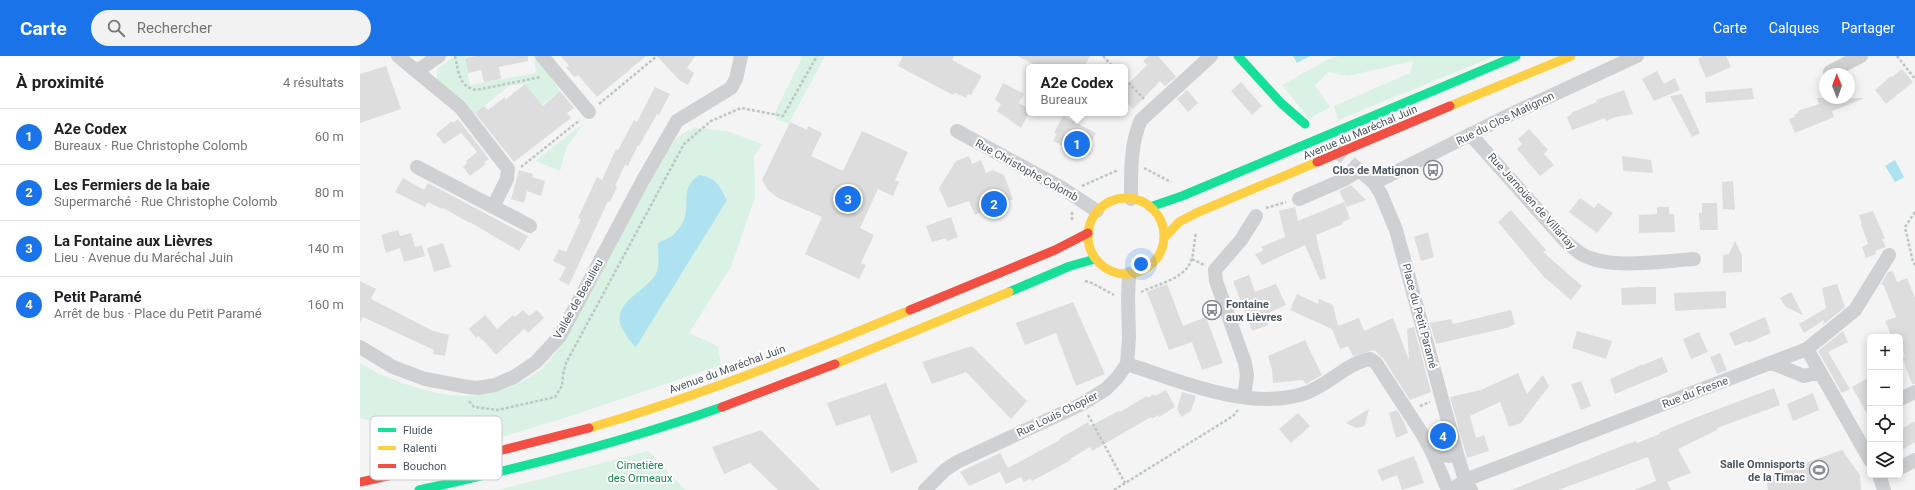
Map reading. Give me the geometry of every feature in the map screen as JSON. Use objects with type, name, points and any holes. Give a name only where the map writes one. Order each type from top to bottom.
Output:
[{"type":"main road","points":[[1238,56],[1281,103],[1305,124]]},
{"type":"main road","name":"Avenue du Maréchal Juin","points":[[1150,207],[1182,196],[1516,56]]},
{"type":"main road","name":"Avenue du Maréchal Juin","points":[[1164,238],[1179,222],[1196,213],[1571,56]]},
{"type":"main road","points":[[1116,199],[1131,199],[1150,207],[1161,221],[1164,238],[1159,256],[1153,263],[1142,271],[1119,274],[1110,271],[1095,259],[1088,242],[1088,233],[1091,221],[1097,211],[1109,202],[1116,199]]},
{"type":"main road","name":"Avenue du Maréchal Juin","points":[[502,449],[560,435],[663,406],[774,366],[1055,250],[1088,233]]},
{"type":"main road","points":[[502,472],[588,451],[670,426],[752,397],[1070,266],[1095,259]]},
{"type":"main road","name":"Avenue du Maréchal Juin","points":[[360,482],[370,480]]},
{"type":"main road","points":[[419,490],[465,480]]},
{"type":"street","points":[[398,56],[460,107],[508,169],[507,179],[493,207]]},
{"type":"street","points":[[417,71],[440,56]]},
{"type":"street","points":[[542,56],[555,74],[589,112]]},
{"type":"street","name":"Vallée de Beaulieu","points":[[360,348],[393,367],[425,379],[478,388],[496,385],[514,377],[536,362],[560,336],[643,180],[677,121],[731,88],[736,78],[741,56]]},
{"type":"street","points":[[1131,199],[1131,166],[1136,131],[1141,120],[1152,108],[1211,56]]},
{"type":"street","name":"Rue du Clos Matignon","points":[[1374,183],[1470,134],[1636,56]]},
{"type":"street","points":[[1838,68],[1861,56]]},
{"type":"street","name":"Rue Christophe Colomb","points":[[957,131],[1071,193],[1097,211]]},
{"type":"street","name":"Rue Jarnoüen de Villartay","points":[[1470,134],[1568,244],[1583,255],[1600,260],[1622,263],[1694,259]]},
{"type":"street","points":[[417,167],[530,226]]},
{"type":"street","points":[[1299,199],[1345,179],[1359,170],[1374,183]]},
{"type":"street","name":"Place du Petit Paramé","points":[[1374,183],[1381,194],[1402,251],[1457,454],[1468,485]]},
{"type":"street","points":[[1244,397],[1247,375],[1245,363],[1216,281],[1216,270],[1241,240],[1256,216]]},
{"type":"street","name":"Rue du Fresne","points":[[1452,490],[1468,485],[1807,349],[1856,310],[1889,255]]},
{"type":"street","points":[[1128,274],[1130,338],[1127,364],[1215,392],[1244,397],[1278,398],[1303,394],[1316,390],[1348,369],[1364,360],[1370,359],[1376,363],[1404,408],[1424,435],[1448,490]]},
{"type":"street","points":[[1807,349],[1867,455]]},
{"type":"street","points":[[1772,363],[1804,376],[1820,372]]},
{"type":"street","name":"Rue Louis Chopier","points":[[926,490],[945,470],[957,462],[1082,404],[1106,389],[1127,364]]},
{"type":"street","points":[[1903,398],[1915,392]]},
{"type":"street","points":[[1432,452],[1449,456],[1457,454]]},
{"type":"street","points":[[1903,466],[1915,460]]},
{"type":"path","points":[[455,56],[462,84],[468,88],[476,90],[555,74]]},
{"type":"path","points":[[498,410],[554,397],[562,386],[562,375],[566,363],[684,144],[711,120],[741,108],[783,116],[817,56]]},
{"type":"path","points":[[1103,56],[1110,64]]},
{"type":"path","points":[[1897,56],[1915,79]]},
{"type":"path","points":[[1128,82],[1152,108]]},
{"type":"path","points":[[1070,226],[1072,223],[1073,214],[1067,202],[1073,189],[1125,166],[1145,168],[1172,182],[1179,188],[1182,196]]},
{"type":"path","points":[[1256,216],[1270,206],[1299,199]]},
{"type":"path","points":[[1915,212],[1905,227],[1915,265]]},
{"type":"path","points":[[1070,266],[1073,274],[1081,280],[1092,283],[1120,298],[1135,297],[1187,269],[1192,259],[1193,244],[1199,220],[1196,213]]},
{"type":"path","points":[[1114,490],[1233,416],[1240,408],[1244,397]]},
{"type":"path","points":[[1404,408],[1442,398]]},
{"type":"path","points":[[1082,404],[1125,484]]},
{"type":"green space","points":[[455,56],[465,56],[470,85],[536,73],[534,56],[536,56],[560,91],[542,105],[525,84],[509,86],[474,114],[465,101],[437,80],[437,69]]},
{"type":"green space","points":[[801,56],[825,56],[789,123],[777,120],[774,115],[800,62]]},
{"type":"green space","points":[[1339,56],[1495,56],[1338,120],[1334,106],[1410,73],[1413,61],[1347,76],[1328,72],[1315,86],[1330,107],[1309,119],[1282,85],[1327,60]]},
{"type":"green space","points":[[584,123],[566,148],[560,171],[535,161]]},
{"type":"green space","points":[[697,128],[727,131],[762,144],[754,156],[755,197],[731,267],[689,333],[718,346],[721,365],[574,415],[502,437],[502,416],[370,416],[370,421],[360,418],[360,363],[371,370],[410,386],[437,393],[463,396],[481,395],[510,387],[527,379],[542,368],[556,352],[568,333],[665,154],[675,140],[689,130]]},
{"type":"green space","name":"Cimetière des Ormeaux","points":[[648,451],[685,490],[498,490]]},
{"type":"water","points":[[1293,56],[1310,56],[1297,63]]},
{"type":"water","points":[[1895,160],[1904,177],[1895,182],[1885,166]]},
{"type":"water","points":[[699,175],[710,178],[717,183],[727,200],[636,347],[625,333],[620,323],[620,315],[623,307],[629,300],[651,281],[656,274],[658,263],[658,243],[676,232],[682,224],[685,216],[688,188],[692,181]]},
{"type":"building","points":[[477,56],[528,56],[528,61],[499,67],[501,79],[484,82],[481,70],[468,73],[465,58]]},
{"type":"building","points":[[561,56],[646,56],[597,97],[578,75],[574,77],[566,67],[569,66]]},
{"type":"building","points":[[657,56],[695,56],[687,68],[694,73],[688,85],[679,80]]},
{"type":"building","points":[[903,56],[954,56],[952,60],[982,76],[971,95],[968,94],[966,98],[955,93],[953,95],[898,66]]},
{"type":"building","points":[[1018,56],[1090,56],[1086,64],[1033,64]]},
{"type":"building","points":[[1149,56],[1158,56],[1176,77],[1165,86],[1160,81],[1133,109],[1128,104],[1128,84],[1147,65],[1143,61]]},
{"type":"building","points":[[1703,56],[1726,56],[1731,67],[1706,78],[1698,59]]},
{"type":"building","points":[[386,66],[401,109],[360,123],[360,74]]},
{"type":"building","points":[[1902,69],[1913,82],[1886,104],[1875,90],[1891,76],[1892,77]]},
{"type":"building","points":[[1657,71],[1664,84],[1675,78],[1680,90],[1654,101],[1642,79]]},
{"type":"building","points":[[1241,82],[1262,106],[1252,115],[1231,91]]},
{"type":"building","points":[[1003,83],[1024,94],[1019,103],[1026,107],[1026,116],[1027,116],[1021,128],[997,111],[1001,104],[995,100]]},
{"type":"building","points":[[525,84],[543,106],[560,91],[574,108],[567,113],[571,118],[514,162],[475,113],[484,106],[488,110],[505,97],[505,100]]},
{"type":"building","points":[[655,87],[670,94],[659,115],[657,114],[639,146],[638,145],[628,166],[625,165],[615,186],[617,187],[610,202],[608,201],[569,285],[559,280],[566,267],[553,261],[559,249],[566,252],[581,219],[578,218],[597,177],[602,180],[616,149],[618,150],[634,120],[637,122]]},
{"type":"building","points":[[1752,88],[1754,99],[1706,103],[1705,92]]},
{"type":"building","points":[[1187,90],[1198,103],[1188,112],[1177,99]]},
{"type":"building","points":[[1624,90],[1633,114],[1616,117],[1606,121],[1605,118],[1572,130],[1567,117],[1572,114],[1571,113],[1597,102],[1596,100]]},
{"type":"building","points":[[1682,94],[1700,133],[1692,137],[1670,96]]},
{"type":"building","points":[[1855,98],[1863,99],[1855,102]]},
{"type":"building","points":[[1819,104],[1850,104],[1832,111],[1834,117],[1795,133],[1789,119],[1795,117],[1794,115],[1798,113],[1798,111]]},
{"type":"building","points":[[1063,116],[1096,133],[1087,150],[1085,149],[1082,155],[1053,141],[1057,134],[1054,133]]},
{"type":"building","points":[[458,119],[489,159],[484,162],[486,164],[470,176],[463,167],[467,163],[466,161],[477,152],[469,142],[461,133],[444,144],[436,134],[452,121],[453,123]]},
{"type":"building","points":[[790,122],[807,130],[808,126],[822,133],[811,156],[843,171],[862,131],[908,152],[895,180],[899,182],[893,196],[878,189],[860,228],[874,235],[861,263],[866,265],[859,279],[805,254],[822,217],[778,198],[768,190],[762,180]]},
{"type":"building","points":[[1529,129],[1548,150],[1544,154],[1554,165],[1540,176],[1517,149],[1522,144],[1518,139]]},
{"type":"building","points":[[969,156],[972,164],[981,160],[986,173],[993,170],[1004,175],[1013,199],[975,215],[969,201],[948,208],[939,188],[956,161]]},
{"type":"building","points":[[1622,156],[1651,160],[1653,173],[1623,171]]},
{"type":"building","points":[[519,170],[533,174],[532,177],[545,181],[541,196],[527,191],[524,203],[511,199]]},
{"type":"building","points":[[403,178],[424,190],[428,183],[528,236],[519,251],[443,208],[442,209],[428,202],[425,207],[395,192]]},
{"type":"building","points":[[1733,181],[1735,210],[1723,209],[1722,182]]},
{"type":"building","points":[[1351,185],[1366,200],[1347,207],[1339,191]]},
{"type":"building","points":[[1580,198],[1594,208],[1598,203],[1613,213],[1597,233],[1569,212]]},
{"type":"building","points":[[1344,202],[1350,219],[1342,222],[1343,224],[1316,235],[1326,278],[1320,280],[1305,245],[1262,265],[1255,254],[1263,251],[1261,247],[1285,237],[1279,211],[1295,207],[1298,221]]},
{"type":"building","points":[[1702,203],[1717,203],[1718,230],[1700,230],[1699,213],[1702,213]]},
{"type":"building","points":[[1657,207],[1669,207],[1669,214],[1674,214],[1675,232],[1639,233],[1639,215],[1657,214]]},
{"type":"building","points":[[1511,210],[1546,250],[1543,252],[1582,286],[1571,300],[1544,277],[1498,222]]},
{"type":"building","points":[[1873,211],[1885,238],[1882,239],[1886,247],[1875,251],[1876,254],[1866,258],[1862,247],[1868,244],[1859,215]]},
{"type":"building","points":[[951,217],[958,237],[947,241],[946,238],[932,242],[926,226]]},
{"type":"building","points":[[398,230],[400,236],[411,233],[415,247],[422,245],[425,256],[404,262],[400,248],[386,253],[381,235]]},
{"type":"building","points":[[1428,232],[1434,257],[1421,261],[1414,237]]},
{"type":"building","points":[[1735,241],[1742,255],[1742,272],[1723,273],[1723,255],[1729,254]]},
{"type":"building","points":[[443,243],[451,267],[434,272],[427,248]]},
{"type":"building","points":[[1893,271],[1897,282],[1907,278],[1915,298],[1915,384],[1912,384],[1903,360],[1903,357],[1905,356],[1903,351],[1903,334],[1891,334],[1885,321],[1896,317],[1884,286],[1881,284],[1888,272]]},
{"type":"building","points":[[1249,275],[1255,292],[1276,284],[1286,305],[1264,315],[1268,325],[1252,331],[1233,281]]},
{"type":"building","points":[[360,281],[376,289],[371,299],[433,331],[449,335],[445,356],[433,354],[434,350],[363,317],[360,323]]},
{"type":"building","points":[[1167,284],[1183,326],[1206,317],[1223,363],[1202,370],[1192,342],[1169,350],[1147,292]]},
{"type":"building","points":[[1837,284],[1845,307],[1823,325],[1824,320],[1804,333],[1799,324],[1826,308],[1822,288]]},
{"type":"building","points":[[1656,287],[1656,304],[1622,305],[1621,288]]},
{"type":"building","points":[[1726,291],[1726,308],[1675,311],[1674,293]]},
{"type":"building","points":[[1791,292],[1803,315],[1786,307],[1780,298]]},
{"type":"building","points":[[1297,294],[1318,304],[1319,299],[1333,305],[1338,326],[1359,318],[1364,331],[1393,318],[1409,360],[1407,329],[1414,327],[1431,392],[1410,400],[1383,358],[1374,350],[1353,356],[1348,346],[1340,349],[1332,329],[1290,310]]},
{"type":"building","points":[[1073,302],[1105,374],[1076,386],[1056,333],[1025,345],[1016,323]]},
{"type":"building","points":[[523,310],[529,316],[537,310],[544,318],[528,333],[524,329],[496,355],[485,342],[478,336],[476,338],[469,329],[485,315],[497,329],[513,315],[515,317]]},
{"type":"building","points":[[1511,310],[1515,324],[1510,327],[1436,344],[1430,323],[1451,319],[1453,324]]},
{"type":"building","points":[[1765,317],[1771,333],[1748,343],[1748,341],[1735,346],[1729,333]]},
{"type":"building","points":[[1577,331],[1612,341],[1606,359],[1572,348]]},
{"type":"building","points":[[1843,331],[1848,342],[1828,352],[1850,389],[1842,393],[1818,351]]},
{"type":"building","points":[[1699,332],[1708,352],[1691,359],[1683,339]]},
{"type":"building","points":[[1305,340],[1322,375],[1306,384],[1303,380],[1273,383],[1272,370],[1268,356]]},
{"type":"building","points":[[972,346],[1027,401],[1011,419],[966,372],[932,384],[922,362]]},
{"type":"building","points":[[1720,353],[1727,370],[1717,374],[1710,357]]},
{"type":"building","points":[[1662,357],[1668,372],[1615,394],[1610,379]]},
{"type":"building","points":[[1518,373],[1527,394],[1543,375],[1549,386],[1521,423],[1509,427],[1500,402],[1470,416],[1476,438],[1484,435],[1489,451],[1467,458],[1450,397],[1481,390]]},
{"type":"building","points":[[1867,379],[1867,414],[1852,387]]},
{"type":"building","points":[[1581,381],[1591,406],[1581,410],[1571,384]]},
{"type":"building","points":[[886,383],[918,462],[891,473],[870,415],[836,426],[827,403]]},
{"type":"building","points":[[1774,388],[1780,405],[1717,428],[1717,430],[1678,449],[1691,473],[1667,482],[1671,490],[1634,490],[1656,481],[1648,457],[1558,490],[1511,490],[1622,446],[1636,441],[1637,443],[1697,417]]},
{"type":"building","points":[[1166,390],[1175,407],[1159,417],[1158,415],[1152,419],[1151,417],[1092,451],[1090,447],[1070,459],[1071,460],[1032,481],[1030,479],[1024,482],[1021,477],[1006,484],[1000,472],[969,486],[960,472],[1000,453],[1008,468],[1060,440],[1059,439],[1088,422],[1090,426],[1119,411],[1120,412],[1147,396],[1148,398],[1154,394],[1155,396]]},
{"type":"building","points":[[1182,392],[1196,396],[1191,411],[1181,417],[1177,409]]},
{"type":"building","points":[[1813,393],[1819,410],[1793,421],[1787,404]]},
{"type":"building","points":[[1369,409],[1365,425],[1362,427],[1356,428],[1346,423]]},
{"type":"building","points":[[1397,410],[1408,433],[1396,438],[1389,413]]},
{"type":"building","points":[[1298,413],[1310,426],[1291,443],[1279,429]]},
{"type":"building","points":[[1915,421],[1915,442],[1903,449],[1903,442],[1903,428]]},
{"type":"building","points":[[761,430],[820,490],[778,490],[750,463],[724,474],[712,447]]},
{"type":"building","name":"Salle Omnisports de la Timac","points":[[1842,450],[1860,475],[1861,490],[1768,490],[1766,477]]},
{"type":"building","points":[[1414,456],[1424,483],[1402,490],[1397,475],[1382,481],[1377,470]]},
{"type":"tunnel","points":[[1334,149],[1359,170]]},
{"type":"traffic: fast","points":[[1238,56],[1281,103],[1305,124]]},
{"type":"traffic: fast","points":[[1150,207],[1182,196],[1516,56]]},
{"type":"traffic: fast","points":[[1009,292],[1070,266],[1095,259]]},
{"type":"traffic: fast","points":[[502,471],[610,443],[722,407]]},
{"type":"traffic: fast","points":[[419,490],[464,480]]},
{"type":"traffic: slow","points":[[1450,106],[1571,56]]},
{"type":"traffic: slow","points":[[1164,238],[1179,222],[1196,213],[1317,162]]},
{"type":"traffic: slow","points":[[1126,198],[1141,201],[1153,209],[1161,221],[1164,236],[1161,251],[1153,263],[1141,271],[1126,274],[1111,271],[1099,263],[1091,251],[1088,236],[1091,221],[1099,209],[1111,201],[1126,198]]},
{"type":"traffic: slow","points":[[835,364],[1009,292]]},
{"type":"traffic: slow","points":[[589,428],[630,416],[751,374],[910,310]]},
{"type":"traffic: jam","points":[[1317,162],[1450,106]]},
{"type":"traffic: jam","points":[[910,310],[1055,250],[1088,233]]},
{"type":"traffic: jam","points":[[722,407],[835,364]]},
{"type":"traffic: jam","points":[[502,450],[589,428]]},
{"type":"traffic: jam","points":[[360,482],[370,480]]},
{"type":"place","name":"A2e Codex","points":[[1077,144]]},
{"type":"place","name":"Clos de Matignon","points":[[1433,170]]},
{"type":"place","name":"La Fontaine aux Lièvres","points":[[848,199]]},
{"type":"place","name":"Les Fermiers de la baie","points":[[994,204]]},
{"type":"place","name":"Fontaine aux Lièvres","points":[[1212,310]]},
{"type":"place","name":"Petit Paramé","points":[[1443,436]]},
{"type":"place","name":"Salle Omnisports de la Timac","points":[[1819,470]]}]
